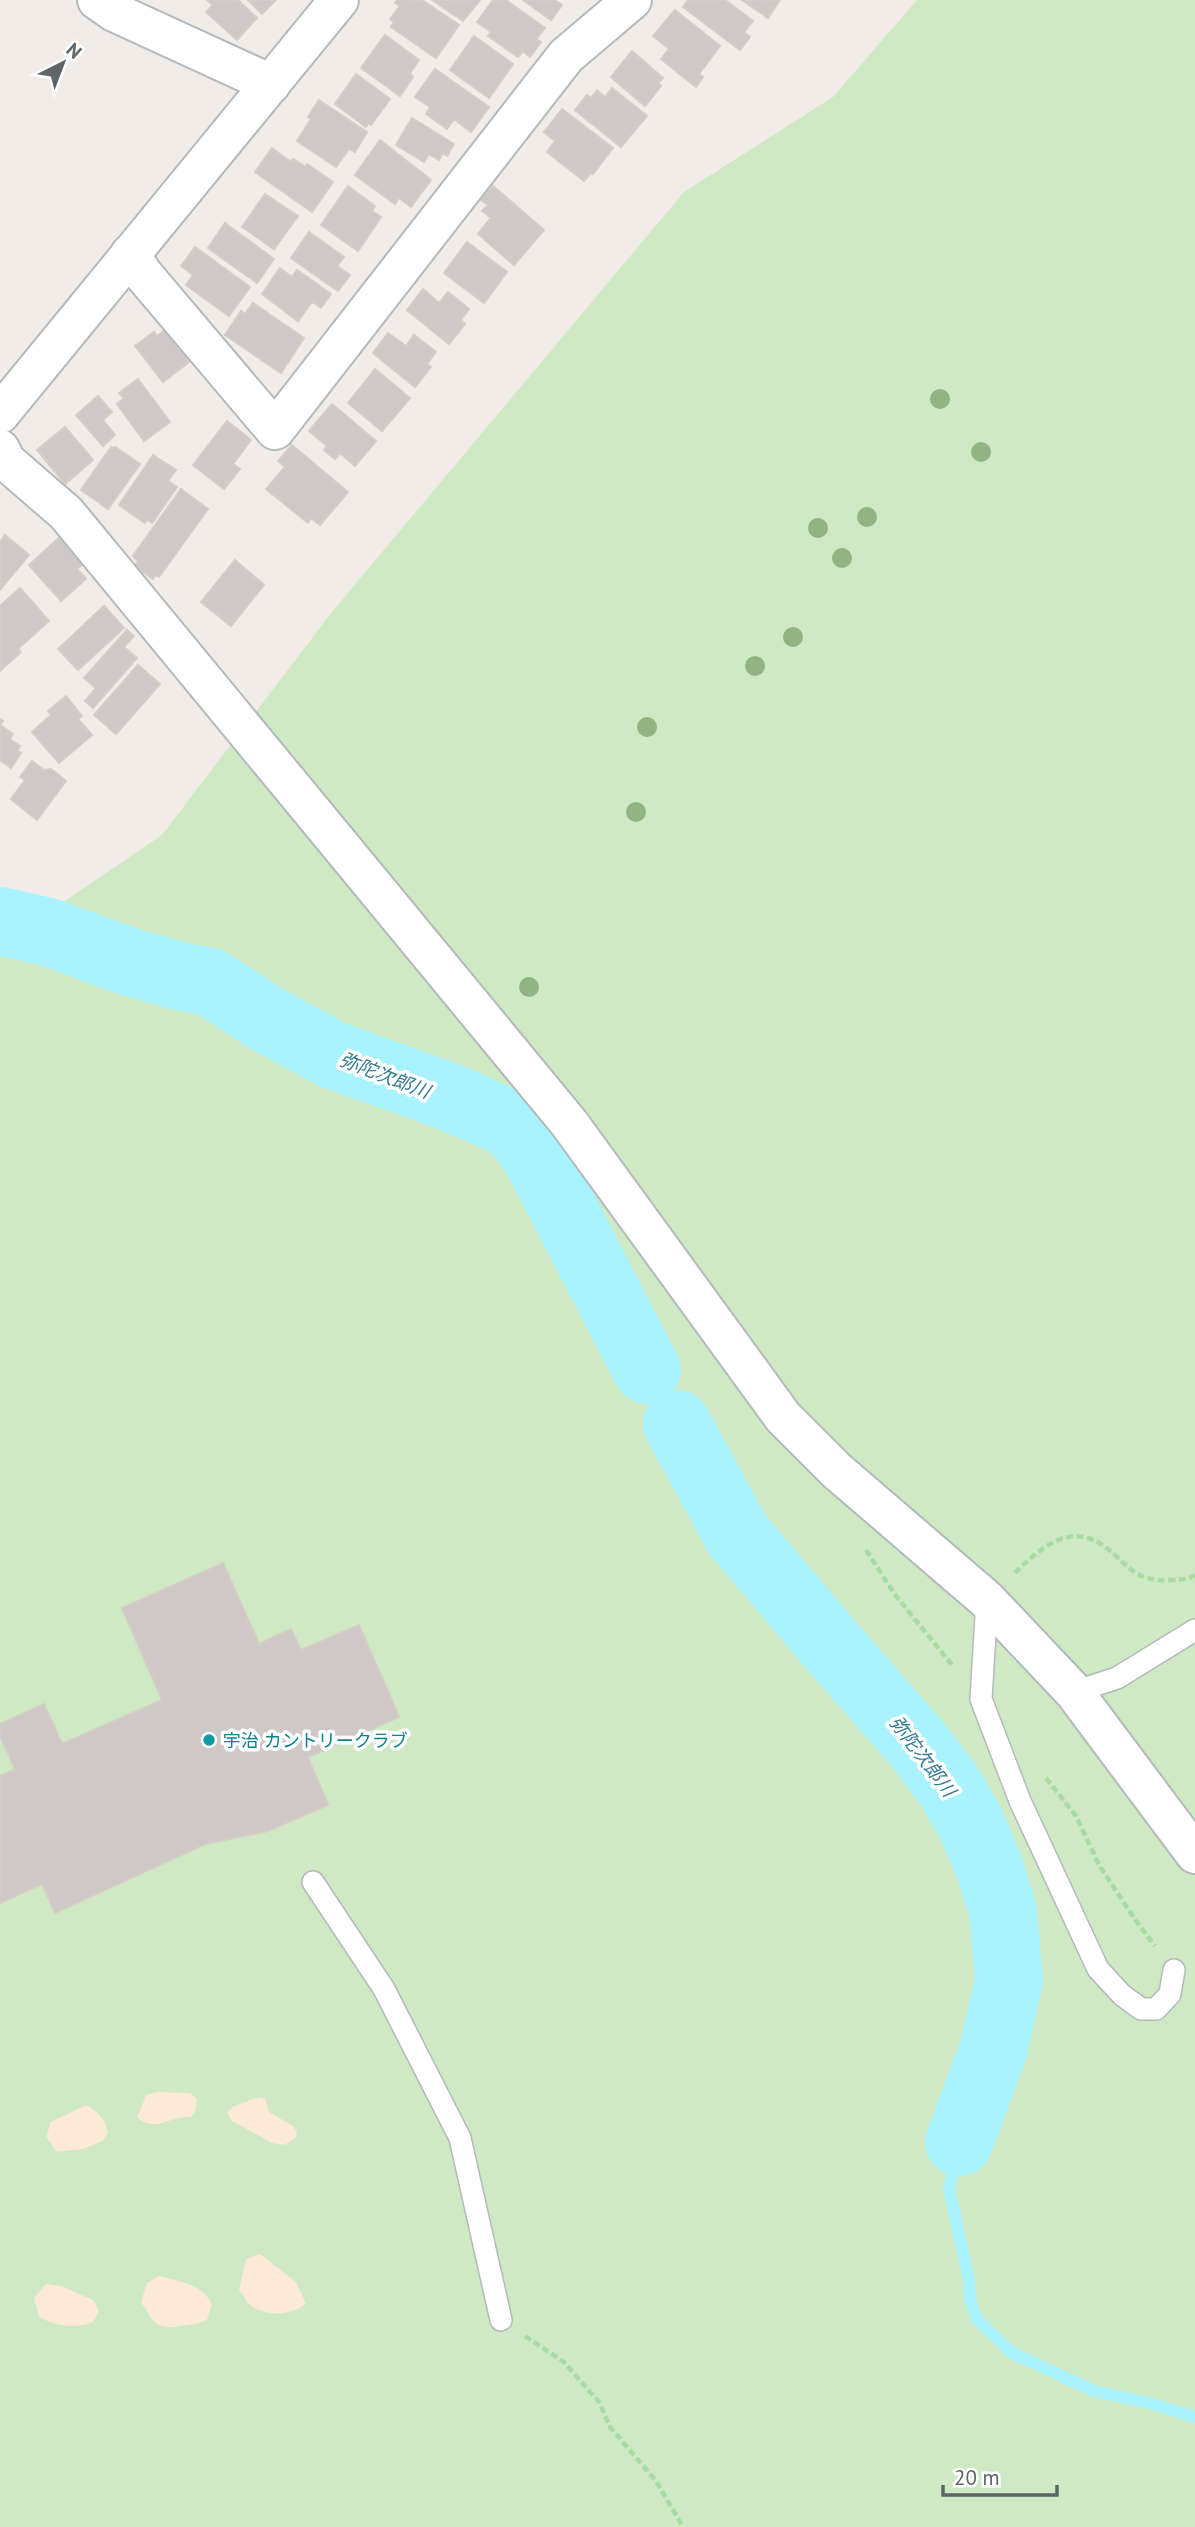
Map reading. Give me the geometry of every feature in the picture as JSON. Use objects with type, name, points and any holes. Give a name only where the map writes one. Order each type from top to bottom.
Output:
[{"type":"street","points":[[97,0],[114,12],[271,83]]},
{"type":"street","points":[[0,414],[339,0]]},
{"type":"street","points":[[130,254],[143,274],[275,430],[566,56],[632,0]]},
{"type":"street","points":[[0,449],[6,461],[66,513],[569,1123],[783,1417],[837,1471],[987,1600],[1074,1692],[1195,1854]]},
{"type":"lane","points":[[987,1600],[981,1699],[1020,1801],[1098,1969],[1122,1995],[1141,2008],[1156,2009],[1170,1994],[1174,1970]]},
{"type":"lane","points":[[1074,1692],[1116,1678],[1195,1630]]},
{"type":"lane","points":[[313,1882],[384,1989],[460,2138],[502,2320]]},
{"type":"path","points":[[987,1600],[1053,1540],[1083,1535],[1104,1545],[1131,1572],[1143,1578],[1188,1580],[1195,1575]]},
{"type":"path","points":[[502,2320],[564,2362],[598,2402],[610,2427],[656,2481],[683,2527]]},
{"type":"green space","points":[[917,0],[1195,0],[1195,2527],[0,2527],[0,945],[162,835],[332,612],[684,192],[833,97]]},
{"type":"sand","points":[[157,2092],[190,2093],[197,2099],[195,2112],[191,2117],[157,2124],[137,2118],[146,2095]]},
{"type":"sand","points":[[259,2097],[265,2099],[269,2112],[293,2126],[297,2132],[296,2138],[284,2145],[272,2143],[232,2121],[227,2112],[234,2106]]},
{"type":"sand","points":[[86,2105],[105,2123],[108,2132],[103,2141],[83,2149],[57,2152],[46,2137],[51,2122]]},
{"type":"sand","points":[[260,2254],[296,2282],[306,2304],[293,2311],[278,2314],[263,2312],[250,2305],[239,2290],[246,2259]]},
{"type":"sand","points":[[159,2276],[189,2284],[202,2292],[212,2304],[207,2320],[171,2327],[156,2323],[141,2302],[147,2283]]},
{"type":"sand","points":[[46,2284],[61,2286],[93,2300],[99,2311],[93,2322],[65,2326],[39,2317],[34,2298]]},
{"type":"building","points":[[207,0],[238,0],[257,18],[237,40],[206,12],[213,5]]},
{"type":"building","points":[[248,0],[276,0],[262,14]]},
{"type":"building","points":[[397,0],[422,0],[459,25],[436,58],[391,27],[394,22],[390,19],[400,6],[395,3]]},
{"type":"building","points":[[432,0],[480,0],[463,21]]},
{"type":"building","points":[[493,0],[506,0],[545,28],[536,39],[541,42],[530,57],[523,51],[518,57],[488,36],[491,32],[477,22]]},
{"type":"building","points":[[523,0],[555,0],[562,5],[551,20]]},
{"type":"building","points":[[688,0],[725,0],[753,21],[744,32],[750,37],[740,50],[683,7]]},
{"type":"building","points":[[742,0],[780,0],[768,18]]},
{"type":"building","points":[[675,10],[720,46],[699,74],[703,77],[696,87],[661,59],[669,49],[653,36]]},
{"type":"building","points":[[385,35],[419,60],[410,73],[413,77],[400,96],[361,68]]},
{"type":"building","points":[[474,36],[513,64],[489,98],[450,70]]},
{"type":"building","points":[[632,51],[663,78],[658,83],[661,86],[645,106],[611,77]]},
{"type":"building","points":[[435,69],[489,107],[471,132],[454,119],[447,129],[426,114],[430,107],[415,97]]},
{"type":"building","points":[[356,74],[390,99],[371,125],[368,123],[366,127],[335,104]]},
{"type":"building","points":[[612,88],[647,116],[621,147],[575,110],[587,95],[591,98],[597,90],[605,97]]},
{"type":"building","points":[[319,100],[367,132],[355,152],[349,149],[336,167],[297,141]]},
{"type":"building","points":[[562,109],[613,148],[593,174],[584,181],[547,152],[555,141],[544,132]]},
{"type":"building","points":[[412,118],[454,144],[447,156],[443,153],[439,160],[429,154],[424,162],[396,145]]},
{"type":"building","points":[[380,140],[431,180],[411,207],[399,198],[395,204],[355,175]]},
{"type":"building","points":[[272,148],[291,162],[293,159],[306,167],[307,164],[333,182],[312,212],[255,172]]},
{"type":"building","points":[[348,186],[375,206],[372,211],[381,217],[358,251],[321,225]]},
{"type":"building","points":[[493,186],[544,230],[514,265],[478,234],[491,218],[482,211],[488,205],[481,200]]},
{"type":"building","points":[[265,194],[298,216],[274,249],[242,227]]},
{"type":"building","points":[[225,223],[274,259],[257,283],[208,248]]},
{"type":"building","points":[[309,232],[344,257],[337,266],[350,275],[338,291],[291,258]]},
{"type":"building","points":[[467,242],[507,272],[484,303],[444,273]]},
{"type":"building","points":[[195,247],[250,287],[229,316],[186,285],[193,275],[181,266]]},
{"type":"building","points":[[280,268],[292,277],[297,270],[331,294],[321,308],[312,302],[298,321],[262,294]]},
{"type":"building","points":[[423,289],[439,303],[448,292],[469,309],[461,320],[465,324],[449,344],[407,310]]},
{"type":"building","points":[[253,303],[304,338],[281,373],[225,335],[241,311],[245,314]]},
{"type":"building","points":[[165,330],[189,362],[163,382],[135,346],[154,332],[157,336]]},
{"type":"building","points":[[388,333],[406,346],[414,335],[436,352],[427,364],[431,367],[415,387],[373,353]]},
{"type":"building","points":[[375,369],[410,398],[382,431],[348,403]]},
{"type":"building","points":[[138,379],[170,422],[144,441],[117,404],[124,398],[119,393]]},
{"type":"building","points":[[98,396],[112,412],[103,420],[115,435],[103,446],[76,415]]},
{"type":"building","points":[[332,404],[376,441],[355,466],[340,453],[335,459],[324,450],[327,446],[309,431]]},
{"type":"building","points":[[227,421],[251,440],[233,464],[240,469],[224,489],[193,465]]},
{"type":"building","points":[[65,427],[93,460],[65,484],[37,450]]},
{"type":"building","points":[[292,445],[348,492],[320,525],[311,518],[308,523],[266,489],[285,467],[278,461]]},
{"type":"building","points":[[111,447],[140,464],[108,509],[81,490]]},
{"type":"building","points":[[153,455],[176,470],[168,481],[177,487],[152,523],[147,519],[145,523],[119,505]]},
{"type":"building","points":[[181,489],[208,509],[159,577],[156,575],[153,579],[135,566],[138,561],[133,556]]},
{"type":"building","points":[[63,534],[86,561],[77,569],[86,579],[61,601],[29,565]]},
{"type":"building","points":[[5,535],[29,555],[0,590],[0,542]]},
{"type":"building","points":[[235,560],[264,585],[231,626],[201,602]]},
{"type":"building","points":[[20,588],[49,621],[18,649],[21,652],[0,671],[0,606]]},
{"type":"building","points":[[104,606],[124,628],[78,670],[58,649]]},
{"type":"building","points":[[127,630],[134,636],[124,647],[137,658],[93,708],[85,701],[96,688],[84,678]]},
{"type":"building","points":[[138,665],[160,684],[116,734],[94,715]]},
{"type":"building","points":[[66,696],[82,716],[78,719],[92,735],[59,763],[32,732],[51,715],[48,711]]},
{"type":"building","points":[[0,725],[13,734],[10,739],[20,746],[17,751],[21,753],[11,768],[0,760]]},
{"type":"building","points":[[32,761],[44,770],[51,769],[66,781],[37,820],[11,799],[25,780],[20,777]]},
{"type":"building","name":"宇治 カントリークラブ","points":[[223,1563],[259,1644],[291,1629],[301,1650],[359,1625],[399,1717],[308,1757],[328,1805],[268,1831],[205,1844],[55,1913],[42,1884],[0,1903],[0,1776],[15,1769],[0,1736],[0,1724],[44,1704],[62,1744],[162,1700],[122,1608]]},
{"type":"waterway","name":"弥陀次郎川","points":[[0,921],[48,932],[130,962],[210,982],[267,1019],[333,1055],[450,1097],[511,1124],[541,1166],[647,1370]]},
{"type":"waterway","name":"弥陀次郎川","points":[[677,1424],[737,1534],[919,1746],[949,1786],[970,1822],[989,1866],[1003,1911],[1009,1980],[994,2048],[959,2142]]},
{"type":"waterway","points":[[959,2142],[949,2189],[969,2280],[970,2300],[977,2319],[1012,2353],[1094,2391],[1195,2417]]},
{"type":"place","name":"宇治 カントリークラブ","points":[[209,1740]]}]
